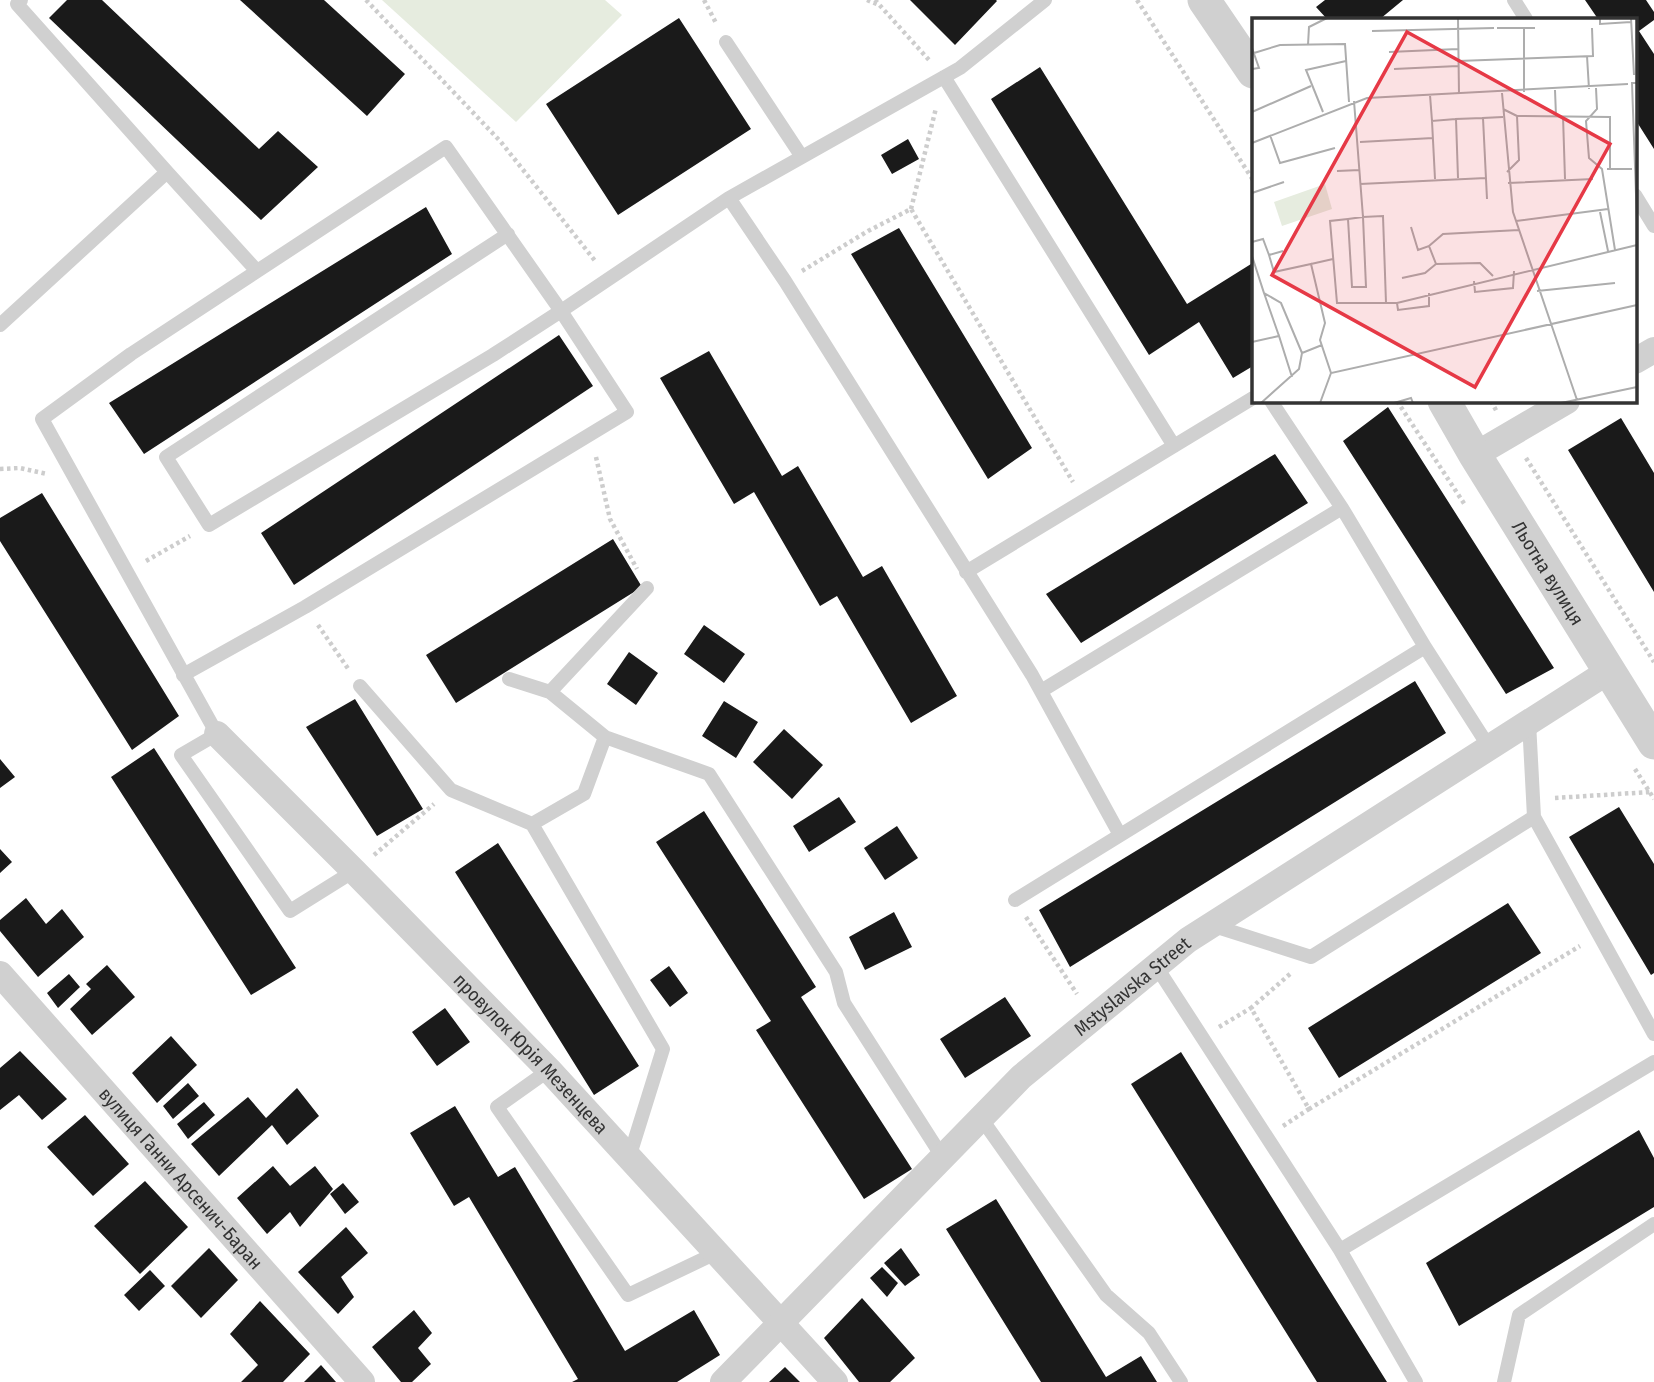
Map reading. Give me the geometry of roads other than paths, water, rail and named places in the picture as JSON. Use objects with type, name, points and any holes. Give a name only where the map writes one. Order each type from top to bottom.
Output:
[{"type":"street","points":[[1205,0],[1252,70]]},
{"type":"street","name":"Льотна вулиця","points":[[1445,402],[1654,743]]},
{"type":"street","points":[[1475,455],[1565,402]]},
{"type":"street","name":"Mstyslavska Street","points":[[723,1382],[1021,1077],[1188,940],[1609,671]]},
{"type":"street","name":"провулок Юрія Мезенцева","points":[[217,734],[549,1070],[835,1382]]},
{"type":"street","name":"вулиця Ганни Арсенич-Баран","points":[[0,974],[362,1382]]},
{"type":"lane","points":[[508,234],[166,457],[209,525],[493,355],[729,198],[960,68],[1045,0]]},
{"type":"lane","points":[[1514,0],[1525,18]]},
{"type":"lane","points":[[17,1],[257,271]]},
{"type":"lane","points":[[726,42],[802,157]]},
{"type":"lane","points":[[944,77],[1174,446]]},
{"type":"lane","points":[[183,675],[305,607],[627,412],[561,311],[446,147],[131,354],[42,419],[183,675],[217,734],[181,755],[290,911],[355,871]]},
{"type":"lane","points":[[0,325],[167,172]]},
{"type":"lane","points":[[1636,197],[1654,226]]},
{"type":"lane","points":[[729,198],[785,281],[1041,691],[1120,835]]},
{"type":"lane","points":[[966,572],[1252,399]]},
{"type":"lane","points":[[1272,402],[1342,508],[1425,647],[1489,747]]},
{"type":"lane","points":[[1041,691],[1342,508]]},
{"type":"lane","points":[[550,692],[647,588]]},
{"type":"lane","points":[[1015,900],[1425,647]]},
{"type":"lane","points":[[509,679],[550,692],[605,737],[709,774],[836,972],[844,1003],[943,1158]]},
{"type":"lane","points":[[360,686],[451,790],[532,824],[663,1049],[629,1158]]},
{"type":"lane","points":[[1529,722],[1534,817],[1652,1024]]},
{"type":"lane","points":[[532,824],[584,794],[605,737]]},
{"type":"lane","points":[[1211,925],[1311,957],[1534,817]]},
{"type":"lane","points":[[1156,966],[1340,1250],[1416,1382]]},
{"type":"lane","points":[[1340,1250],[1654,1062]]},
{"type":"lane","points":[[549,1070],[497,1107],[628,1296],[716,1253]]},
{"type":"lane","points":[[981,1118],[1106,1295],[1149,1333],[1181,1382]]},
{"type":"lane","points":[[1504,1382],[1520,1315],[1654,1224]]}]
